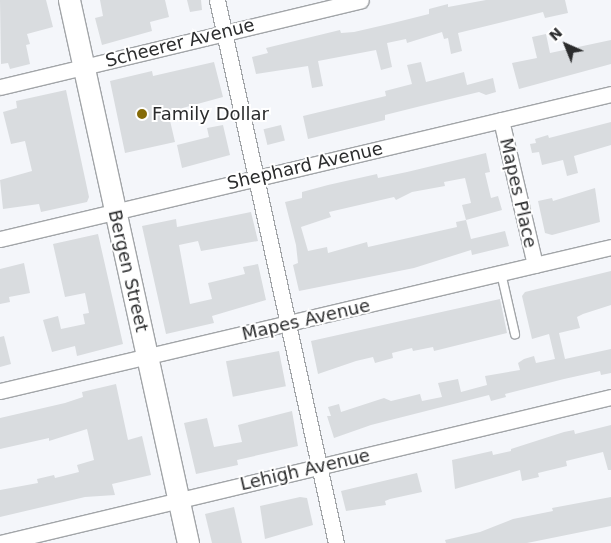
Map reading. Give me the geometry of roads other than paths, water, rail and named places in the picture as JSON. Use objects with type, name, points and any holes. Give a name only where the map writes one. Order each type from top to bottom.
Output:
[{"type":"main road","name":"Bergen Street","points":[[69,0],[188,543]]},
{"type":"street","points":[[217,0],[336,543]]},
{"type":"street","name":"Scheerer Avenue","points":[[0,87],[361,0]]},
{"type":"street","name":"Shephard Avenue","points":[[0,239],[611,94]]},
{"type":"street","name":"Mapes Place","points":[[501,120],[535,265]]},
{"type":"street","name":"Mapes Avenue","points":[[0,391],[611,246]]},
{"type":"street","name":"Lehigh Avenue","points":[[0,543],[177,499],[320,467],[611,397]]},
{"type":"lane","points":[[501,273],[516,334]]},
{"type":"place","name":"Family Dollar","points":[[142,114]]}]
